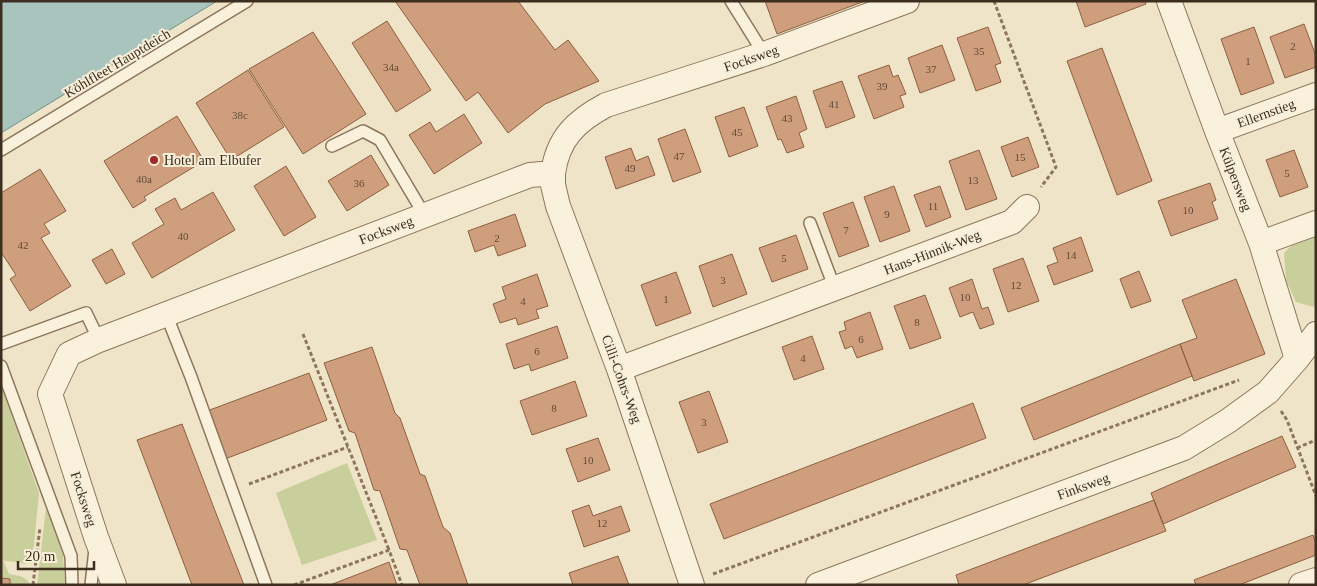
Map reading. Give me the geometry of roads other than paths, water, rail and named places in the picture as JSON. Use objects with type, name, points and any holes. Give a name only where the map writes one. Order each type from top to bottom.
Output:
[{"type":"street","name":"Focksweg","points":[[114,585],[96,537],[50,394],[69,354],[98,340],[530,175],[553,173],[558,153],[566,136],[592,112],[606,105],[764,54],[907,1]]},
{"type":"street","name":"Külpersweg","points":[[1169,1],[1261,243],[1297,359]]},
{"type":"street","name":"Ellernstieg","points":[[1217,131],[1316,95]]},
{"type":"street","name":"Cilli-Cohrs-Weg","points":[[553,173],[553,185],[558,206],[619,369],[692,583]]},
{"type":"street","name":"Hans-Hinnik-Weg","points":[[619,369],[1012,222],[1027,207]]},
{"type":"street","points":[[1261,243],[1316,224]]},
{"type":"street","name":"Finksweg","points":[[818,585],[1184,448],[1228,421],[1268,392],[1316,334]]},
{"type":"street","points":[[1301,585],[1316,580]]},
{"type":"lane","name":"Köhlfleet Hauptdeich","points":[[1,150],[248,1]]},
{"type":"lane","points":[[731,1],[764,54]]},
{"type":"lane","points":[[332,146],[363,131],[380,140],[425,216]]},
{"type":"lane","points":[[810,223],[835,288]]},
{"type":"lane","points":[[1,344],[86,313],[98,340]]},
{"type":"lane","points":[[166,314],[266,585]]},
{"type":"lane","points":[[1,366],[71,556],[72,585]]},
{"type":"lane","points":[[91,585],[96,537]]},
{"type":"water","points":[[1,1],[217,1],[1,133]]},
{"type":"place","name":"Hotel am Elbufer","points":[[154,160]]}]
